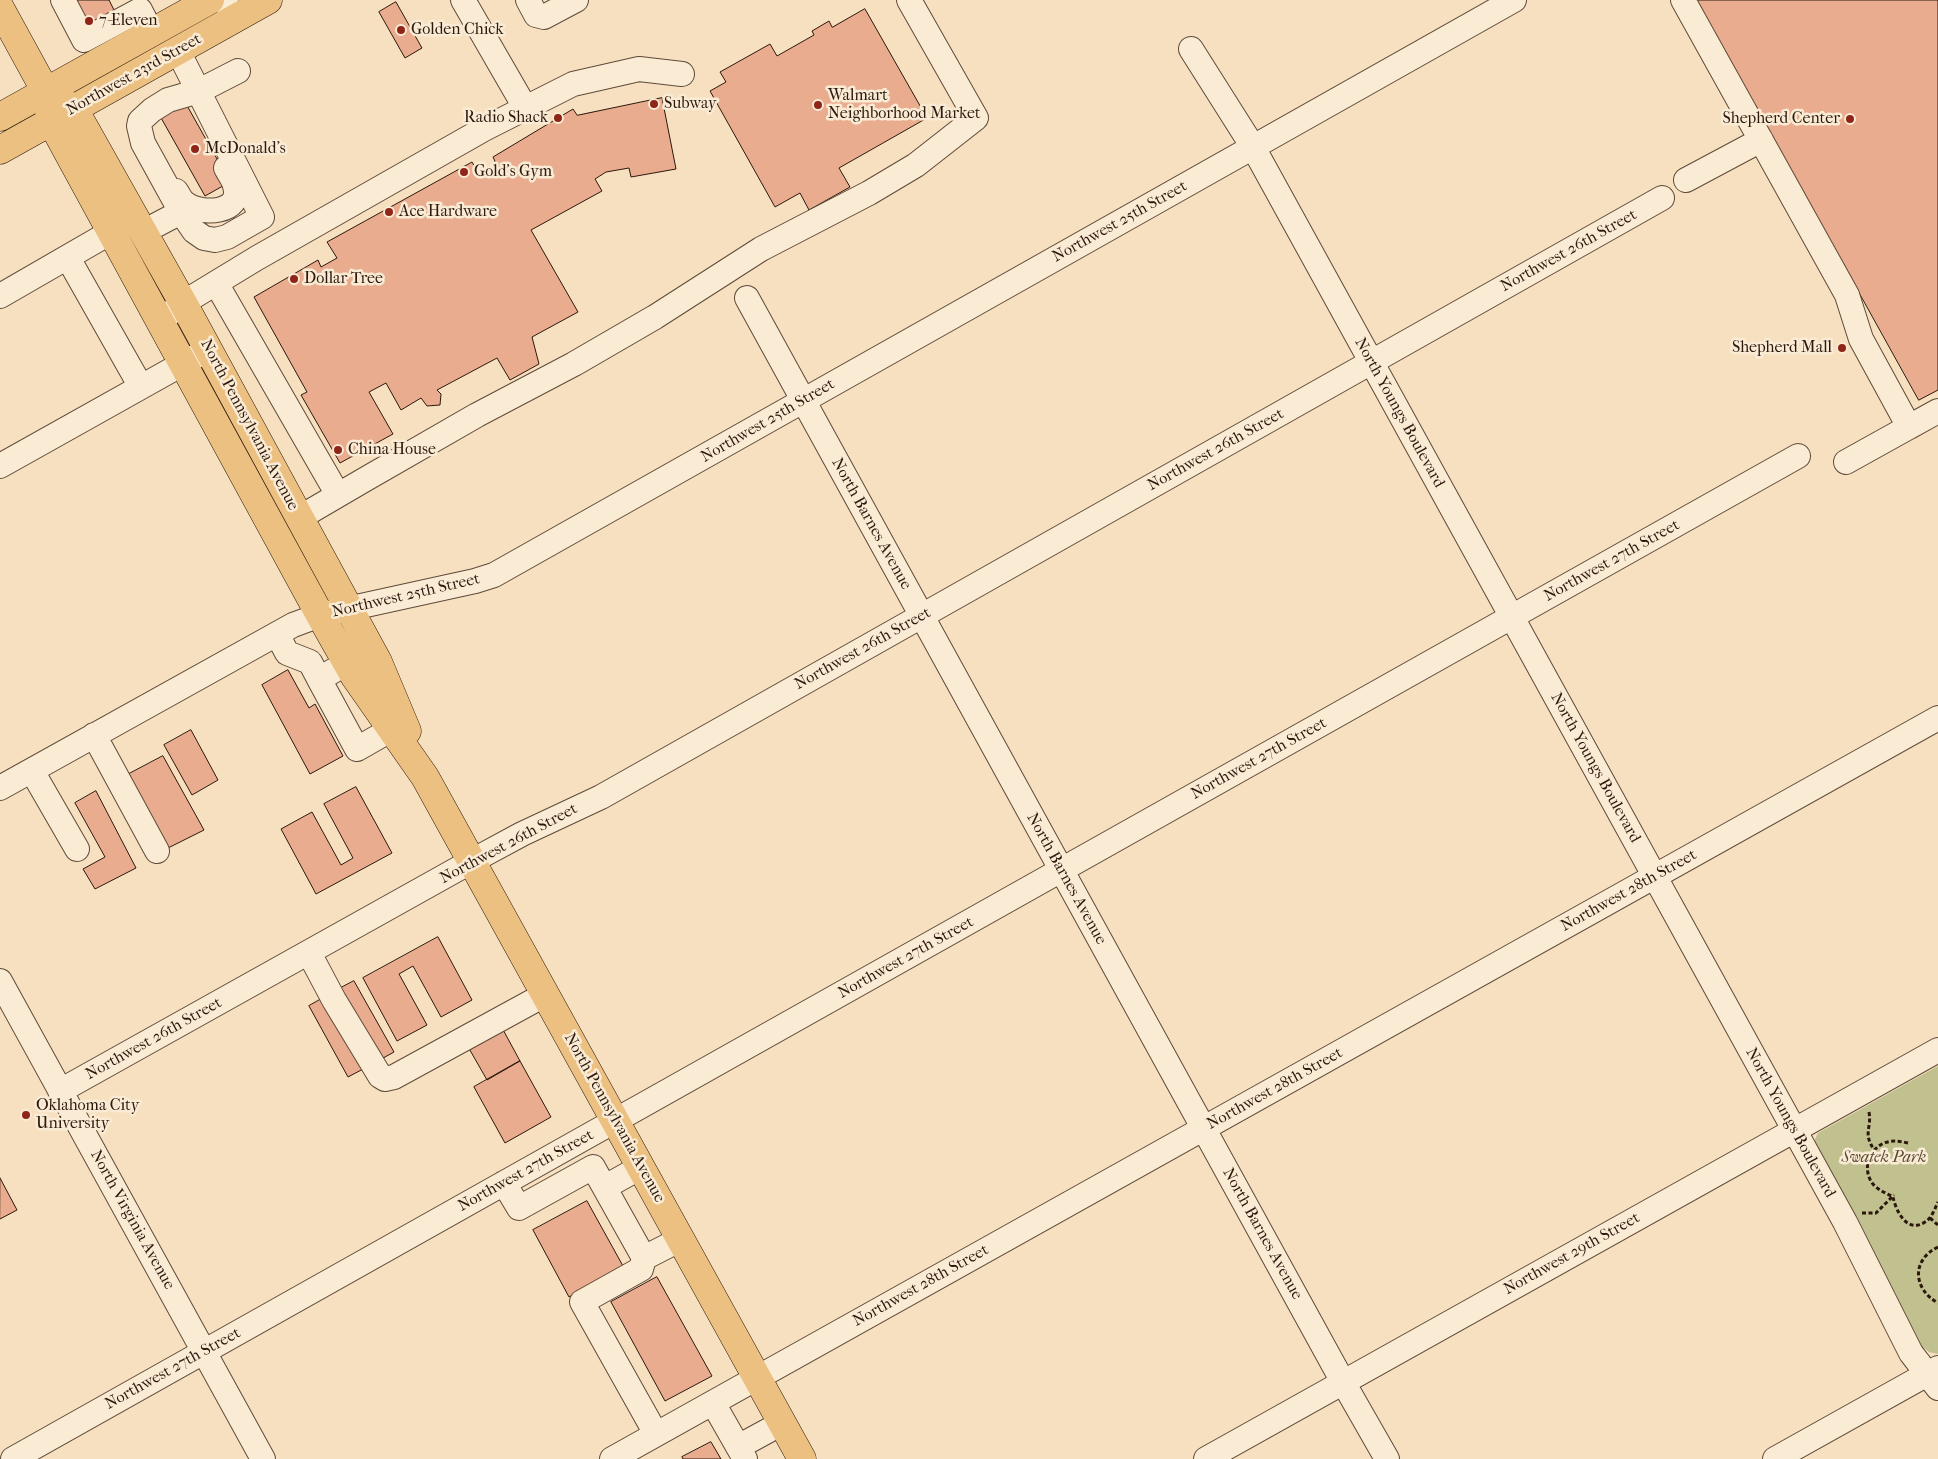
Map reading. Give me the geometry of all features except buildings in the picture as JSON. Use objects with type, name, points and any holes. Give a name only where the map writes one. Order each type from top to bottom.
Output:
[{"type":"main road","name":"Northwest 23rd Street","points":[[0,117],[46,92],[142,14],[210,0]]},
{"type":"main road","name":"Northwest 23rd Street","points":[[0,150],[178,51],[230,10],[268,0]]},
{"type":"main road","points":[[0,8],[46,92]]},
{"type":"main road","name":"North Pennsylvania Avenue","points":[[46,92],[143,232],[183,303],[378,662],[426,777],[802,1459]]},
{"type":"main road","name":"North Pennsylvania Avenue","points":[[63,115],[111,232],[320,615],[347,663],[426,777]]},
{"type":"main road","points":[[219,429],[244,416]]},
{"type":"main road","points":[[264,510],[293,508]]},
{"type":"street","points":[[63,0],[84,40],[142,14]]},
{"type":"street","points":[[463,0],[519,97],[524,110]]},
{"type":"street","points":[[528,0],[536,15],[544,18],[576,0]]},
{"type":"street","points":[[293,508],[338,495],[469,420],[582,359],[655,316],[761,249],[869,193],[916,165],[976,118],[909,0]]},
{"type":"street","name":"Northwest 25th Street","points":[[0,788],[293,625],[320,615],[475,581],[494,575],[1514,0]]},
{"type":"street","points":[[1683,0],[1847,295],[1862,339],[1909,427]]},
{"type":"street","name":"North Youngs Boulevard","points":[[1191,49],[1253,147],[1845,1222],[1912,1353],[1934,1376]]},
{"type":"street","points":[[178,51],[196,92],[278,246]]},
{"type":"street","points":[[160,321],[183,303],[278,246],[484,129],[573,84],[639,69],[682,74]]},
{"type":"street","points":[[238,71],[196,92],[168,100],[152,110],[140,121],[140,126],[143,143],[182,207],[194,231],[204,238],[214,240],[227,237],[262,217]]},
{"type":"street","points":[[143,232],[182,207],[204,212],[214,212],[231,204],[236,195],[235,186],[201,121],[196,92]]},
{"type":"street","points":[[1686,180],[1761,140]]},
{"type":"street","name":"Northwest 26th Street","points":[[60,1091],[472,861],[522,834],[601,797],[1662,198]]},
{"type":"street","points":[[0,296],[111,232]]},
{"type":"street","points":[[68,258],[140,387]]},
{"type":"street","points":[[216,283],[338,495]]},
{"type":"street","name":"North Barnes Avenue","points":[[747,298],[1387,1459]]},
{"type":"street","points":[[0,466],[208,350]]},
{"type":"street","points":[[1846,462],[1938,411]]},
{"type":"street","name":"Northwest 27th Street","points":[[13,1459],[1798,456]]},
{"type":"street","points":[[277,634],[287,653],[310,662],[357,749],[392,730]]},
{"type":"street","points":[[319,679],[347,663]]},
{"type":"street","name":"Northwest 28th Street","points":[[612,1459],[1938,718]]},
{"type":"street","points":[[94,735],[157,851]]},
{"type":"street","points":[[32,770],[76,849]]},
{"type":"street","points":[[309,953],[334,1000],[380,1076],[385,1079],[394,1077],[546,994]]},
{"type":"street","name":"North Virginia Avenue","points":[[0,981],[263,1459]]},
{"type":"street","name":"Northwest 29th Street","points":[[1206,1459],[1938,1050]]},
{"type":"street","points":[[504,1183],[519,1208],[593,1167],[644,1258],[641,1269],[582,1302],[656,1434]]},
{"type":"street","points":[[605,1187],[641,1167]]},
{"type":"street","points":[[644,1258],[680,1239]]},
{"type":"street","points":[[1775,1459],[1934,1376]]},
{"type":"street","points":[[713,1403],[742,1453],[782,1423]]},
{"type":"path","points":[[1860,1093],[1869,1111],[1870,1118],[1866,1135],[1875,1151]]},
{"type":"path","points":[[1894,1196],[1879,1190],[1873,1184],[1868,1176],[1867,1166],[1875,1151],[1884,1144],[1899,1141],[1908,1143]]},
{"type":"path","points":[[1845,1222],[1862,1213],[1876,1213],[1894,1196]]},
{"type":"path","points":[[1894,1196],[1898,1213],[1907,1223],[1918,1225],[1930,1218],[1938,1202]]},
{"type":"path","points":[[1930,1218],[1938,1225]]},
{"type":"path","points":[[1938,1247],[1920,1262],[1918,1271],[1919,1281],[1928,1297],[1938,1302]]},
{"type":"green space","name":"Swatek Park","points":[[1938,1066],[1938,1354],[1929,1352],[1920,1345],[1813,1143],[1818,1133]]},
{"type":"place","name":"7-Eleven","points":[[89,21]]},
{"type":"place","name":"Golden Chick","points":[[401,30]]},
{"type":"place","name":"Subway","points":[[654,104]]},
{"type":"place","name":"Walmart Neighborhood Market","points":[[818,105]]},
{"type":"place","name":"Radio Shack","points":[[558,118]]},
{"type":"place","name":"Shepherd Center","points":[[1850,119]]},
{"type":"place","name":"McDonald's","points":[[195,149]]},
{"type":"place","name":"Gold's Gym","points":[[464,172]]},
{"type":"place","name":"Ace Hardware","points":[[389,212]]},
{"type":"place","name":"Dollar Tree","points":[[294,279]]},
{"type":"place","name":"Shepherd Mall","points":[[1842,348]]},
{"type":"place","name":"China House","points":[[338,450]]},
{"type":"place","name":"Oklahoma City University","points":[[26,1115]]}]
